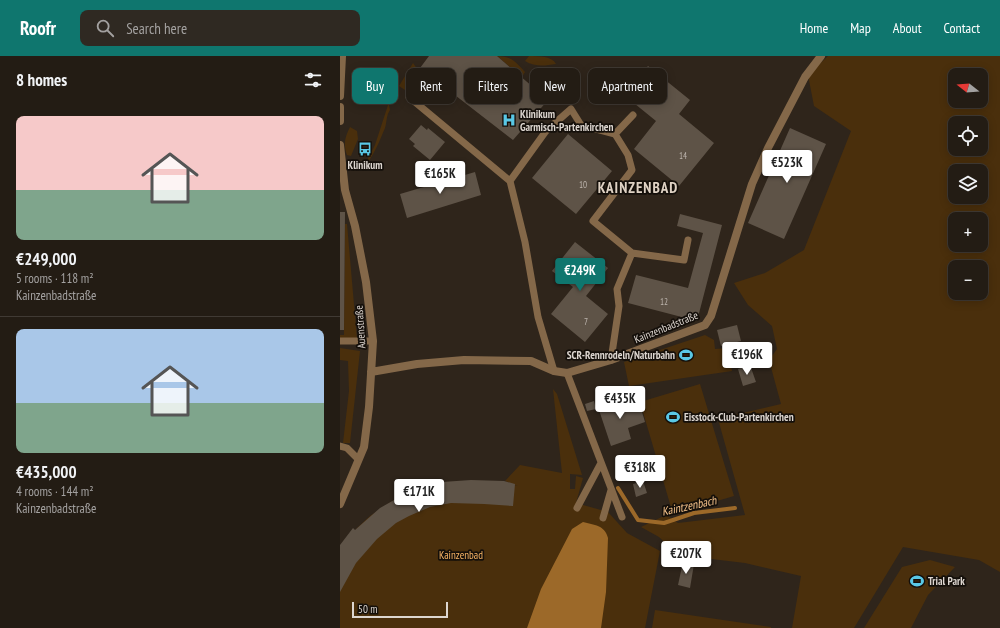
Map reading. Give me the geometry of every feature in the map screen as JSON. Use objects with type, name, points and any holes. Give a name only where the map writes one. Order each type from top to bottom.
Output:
[{"type":"street","points":[[340,96],[342,56]]},
{"type":"street","name":"Kainzenbadstraße","points":[[371,372],[417,364],[464,360],[531,361],[554,371],[567,373],[611,360],[705,325],[711,316],[752,184],[768,148],[805,77],[821,56]]},
{"type":"street","points":[[340,107],[340,121]]},
{"type":"street","name":"Auenstraße","points":[[340,145],[345,190],[355,226],[366,282],[373,341],[367,428],[364,447],[340,504]]},
{"type":"lane","points":[[417,104],[510,181],[525,242],[538,317],[554,371]]},
{"type":"lane","points":[[510,181],[546,131],[571,109],[581,125],[615,134],[628,155],[632,170],[593,221],[632,253],[684,260],[688,240]]},
{"type":"lane","points":[[615,134],[633,115]]},
{"type":"lane","points":[[611,360],[619,306],[617,289],[632,253]]},
{"type":"lane","points":[[340,343],[373,341]]},
{"type":"lane","points":[[567,373],[600,463],[622,517]]},
{"type":"lane","points":[[340,446],[347,448],[358,459]]},
{"type":"lane","points":[[577,508],[600,463]]},
{"type":"lane","points":[[603,518],[611,490]]},
{"type":"green space","points":[[497,56],[510,58],[521,68],[511,68]]},
{"type":"green space","points":[[529,56],[541,56],[552,59],[556,64],[544,66],[532,64],[525,61]]},
{"type":"green space","points":[[828,56],[1000,56],[1000,572],[979,560],[903,547],[854,628],[792,628],[801,576],[745,563],[678,555],[659,537],[641,527],[666,515],[678,523],[745,515],[718,419],[781,404],[769,360],[777,349],[772,326],[748,305],[734,283],[765,273],[804,250],[851,131],[814,106],[808,75]]},
{"type":"green space","points":[[413,63],[416,68],[410,68]]},
{"type":"green space","points":[[522,69],[525,72],[522,77]]},
{"type":"green space","points":[[406,74],[406,91],[399,86]]},
{"type":"green space","points":[[388,105],[390,110],[387,116],[385,128],[373,154],[363,168],[375,145]]},
{"type":"green space","points":[[350,127],[357,131],[358,139],[351,156],[347,155],[345,144]]},
{"type":"green space","points":[[345,224],[347,224],[357,339],[340,338],[340,335],[344,335]]},
{"type":"green space","name":"SCR-Rennrodeln/Naturbahn","points":[[705,335],[714,340],[715,349],[728,348],[732,371],[629,386],[624,362]]},
{"type":"green space","points":[[340,348],[360,351],[350,443],[343,443],[349,391],[348,361],[340,360]]},
{"type":"green space","points":[[700,384],[734,496],[673,514],[640,402]]},
{"type":"green space","name":"Kainzenbad","points":[[553,389],[557,394],[582,475],[570,474],[570,489],[575,489],[576,476],[583,478],[576,503],[608,512],[627,533],[660,551],[645,628],[340,628],[340,551],[357,528],[370,516],[400,496],[411,491],[505,483],[518,486],[505,481],[520,465],[562,473]]},
{"type":"green space","name":"Trial Park","points":[[930,560],[955,567],[928,595],[911,628],[864,628],[902,567]]},
{"type":"green space","points":[[655,610],[771,627],[771,628],[652,628]]},
{"type":"shaded area","points":[[583,522],[602,528],[607,534],[608,538],[606,592],[601,628],[527,628],[541,589],[572,529]]},
{"type":"building","points":[[429,56],[497,56],[511,68],[464,68],[464,102],[456,96],[456,68],[420,68]]},
{"type":"building","points":[[522,78],[530,84],[530,104],[544,104],[513,140],[466,104],[522,104]]},
{"type":"building","points":[[667,81],[690,100],[679,114],[714,143],[679,186],[634,149],[656,121],[635,104],[667,104]]},
{"type":"building","points":[[421,125],[427,130],[428,128],[445,142],[430,160],[413,146],[415,144],[409,139]]},
{"type":"building","points":[[790,128],[826,144],[784,239],[748,223]]},
{"type":"building","points":[[568,134],[612,171],[576,214],[532,178]]},
{"type":"building","points":[[475,172],[481,195],[407,218],[400,194]]},
{"type":"building","points":[[340,212],[345,212],[344,330],[340,330]]},
{"type":"building","points":[[680,214],[722,225],[697,321],[628,303],[636,275],[688,288],[703,233],[677,226]]},
{"type":"building","points":[[575,242],[608,268],[586,296],[608,314],[585,342],[551,314],[573,287],[552,271]]},
{"type":"building","points":[[737,325],[741,341],[721,346],[717,330]]},
{"type":"building","points":[[750,365],[756,382],[743,386],[738,369]]},
{"type":"building","points":[[616,398],[619,409],[639,402],[645,422],[628,428],[631,439],[611,446],[597,404]]},
{"type":"building","points":[[594,401],[596,409],[587,411],[585,404]]},
{"type":"building","points":[[471,480],[504,481],[515,484],[513,506],[451,503],[430,507],[409,516],[396,523],[377,539],[356,563],[340,592],[340,545],[353,528],[355,530],[380,508],[410,491],[442,482]]},
{"type":"building","points":[[643,481],[647,493],[636,497],[633,484]]},
{"type":"building","points":[[683,562],[694,564],[690,588],[678,585]]},
{"type":"waterway","name":"Kaintzenbach","points":[[618,488],[638,520],[664,523],[694,513],[735,508]]},
{"type":"place","name":"Klinikum Garmisch-Partenkirchen","points":[[509,120]]},
{"type":"place","name":"Klinikum","points":[[365,149]]},
{"type":"place","name":"SCR-Rennrodeln/Naturbahn","points":[[686,355]]},
{"type":"place","name":"Eisstock-Club-Partenkirchen","points":[[673,417]]},
{"type":"place","name":"Trial Park","points":[[917,581]]},
{"type":"district","name":"KAINZENBAD","points":[[638,188]]}]
